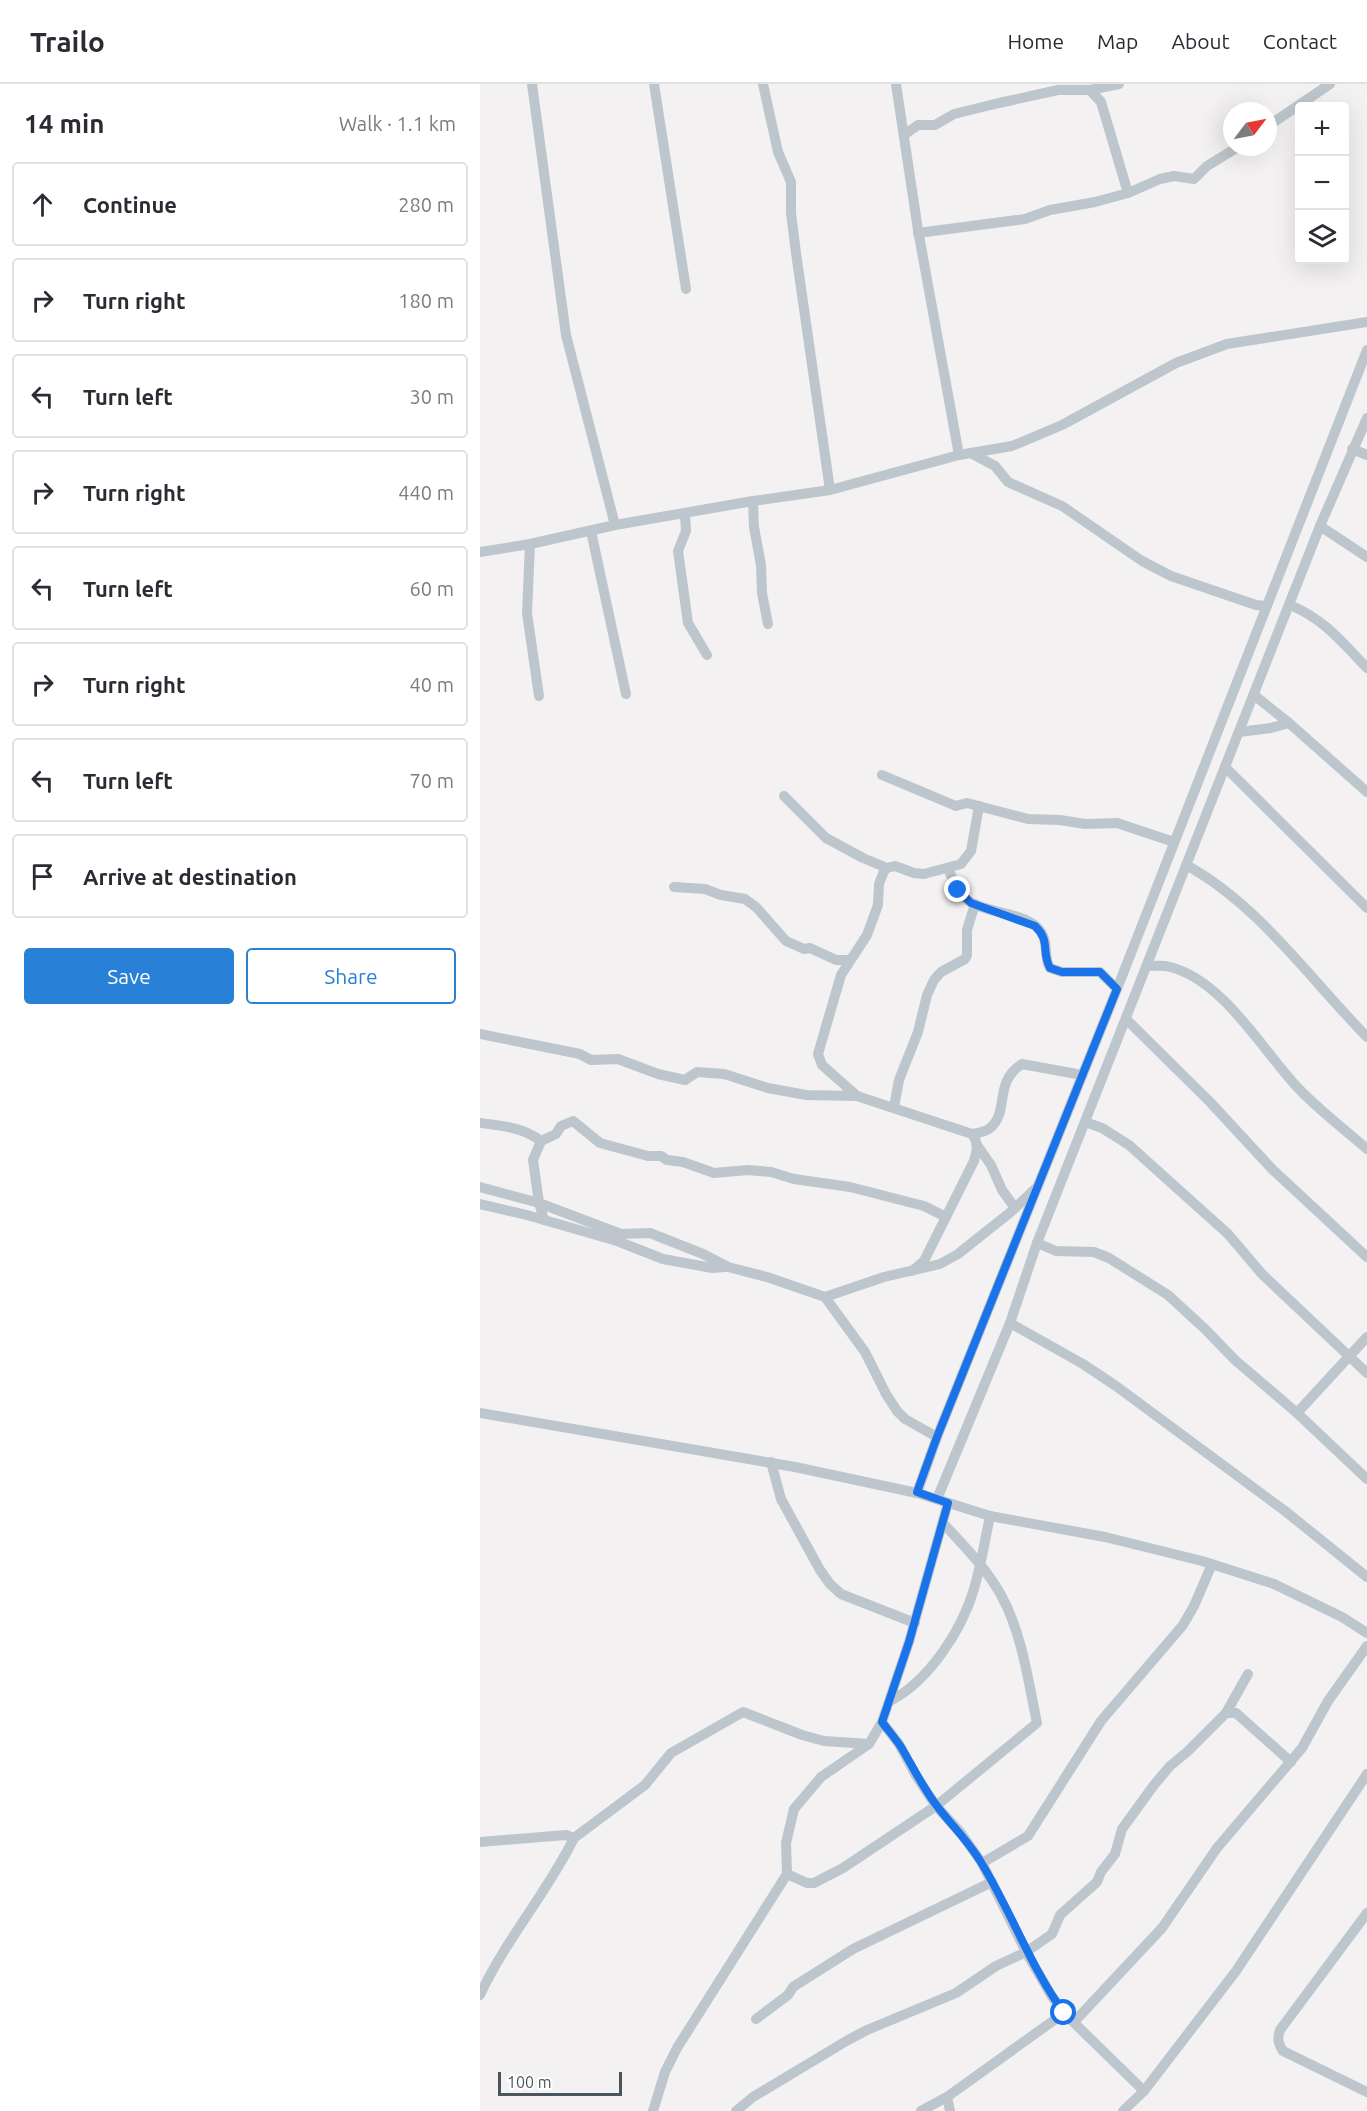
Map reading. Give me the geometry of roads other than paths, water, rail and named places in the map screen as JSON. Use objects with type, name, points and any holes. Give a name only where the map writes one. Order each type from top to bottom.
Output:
[{"type":"street","points":[[532,84],[566,336],[615,525]]},
{"type":"street","points":[[654,84],[686,289]]},
{"type":"street","points":[[763,84],[778,152],[791,182],[791,213],[796,253],[830,490]]},
{"type":"street","points":[[896,84],[918,233],[959,455]]},
{"type":"street","points":[[904,135],[918,125],[935,125],[954,114],[999,102],[1058,90],[1090,90],[1119,84]]},
{"type":"street","points":[[1277,120],[1330,84]]},
{"type":"street","points":[[1090,90],[1101,102],[1128,193]]},
{"type":"street","points":[[918,233],[1025,219],[1050,210],[1128,193],[1160,179],[1174,176],[1194,179],[1207,166],[1223,156]]},
{"type":"street","points":[[480,552],[530,544],[615,525],[830,490],[959,455],[1012,446],[1062,425],[1176,363],[1227,344],[1367,322]]},
{"type":"street","points":[[917,1492],[1367,350]]},
{"type":"street","points":[[653,2111],[665,2072],[677,2048],[787,1874],[786,1843],[794,1809],[820,1777],[869,1744],[882,1722],[915,1623],[943,1523],[943,1501],[1010,1323],[1037,1243],[1320,526],[1367,418]]},
{"type":"street","points":[[1352,449],[1367,455]]},
{"type":"street","points":[[971,453],[995,466],[1008,482],[1062,506],[1142,561],[1171,576],[1256,605],[1266,606]]},
{"type":"street","points":[[753,501],[762,593],[768,624]]},
{"type":"street","points":[[685,513],[686,531],[678,551],[688,623],[707,655]]},
{"type":"street","points":[[1320,526],[1367,556]]},
{"type":"street","points":[[591,531],[626,694]]},
{"type":"street","points":[[530,544],[527,613],[539,696]]},
{"type":"street","points":[[1290,605],[1308,612],[1321,621],[1367,668]]},
{"type":"street","points":[[1254,695],[1367,792]]},
{"type":"street","points":[[1239,732],[1289,723]]},
{"type":"street","points":[[1225,767],[1367,908]]},
{"type":"street","points":[[882,775],[956,806],[967,803],[1028,819],[1060,820],[1077,824],[1117,823],[1174,842]]},
{"type":"street","points":[[784,796],[826,837],[863,858],[887,868],[895,866],[924,874],[961,864],[971,851],[979,806]]},
{"type":"street","points":[[1186,865],[1218,885],[1254,916],[1310,973],[1367,1037]]},
{"type":"street","points":[[857,1096],[822,1065],[818,1054],[841,975],[867,935],[878,905],[879,884],[887,868]]},
{"type":"street","points":[[948,869],[963,896],[975,904],[1035,926],[1046,943],[1046,958],[1050,968],[1062,972],[1100,972],[1117,989]]},
{"type":"street","points":[[674,887],[705,889],[721,895],[745,899],[756,907],[786,941],[804,950],[810,948],[836,960],[850,960]]},
{"type":"street","points":[[894,1107],[899,1080],[918,1032],[927,995],[934,980],[941,972],[965,960],[968,930],[975,904]]},
{"type":"street","points":[[1147,966],[1169,967],[1184,972],[1216,995],[1244,1022],[1300,1090],[1367,1149]]},
{"type":"street","points":[[1126,1019],[1210,1102],[1273,1170],[1367,1257]]},
{"type":"street","points":[[480,1034],[580,1054],[591,1060],[618,1059],[658,1074],[686,1080],[697,1072],[724,1074],[768,1088],[806,1095],[857,1096],[972,1134],[993,1126],[1001,1108],[1006,1081],[1022,1064],[1083,1075]]},
{"type":"street","points":[[544,1220],[539,1203],[533,1160],[541,1141],[556,1134],[561,1126],[573,1121],[600,1143],[648,1156],[661,1156],[667,1160],[683,1162],[714,1173],[748,1170],[771,1172],[794,1179],[850,1187],[924,1206],[946,1217]]},
{"type":"street","points":[[1085,1122],[1102,1128],[1129,1145],[1228,1234],[1262,1274],[1367,1373]]},
{"type":"street","points":[[480,1123],[510,1126],[529,1132],[541,1141]]},
{"type":"street","points":[[972,1134],[991,1165],[1002,1190],[1015,1208]]},
{"type":"street","points":[[912,1271],[924,1261],[974,1161],[977,1145]]},
{"type":"street","points":[[480,1187],[539,1203],[621,1234],[650,1233],[728,1266],[825,1297],[865,1352],[897,1411],[905,1419],[937,1437]]},
{"type":"street","points":[[825,1297],[884,1277],[940,1264],[958,1254],[1038,1187]]},
{"type":"street","points":[[480,1204],[617,1241],[663,1259],[712,1268],[728,1266]]},
{"type":"street","points":[[1037,1243],[1056,1251],[1094,1252],[1108,1258],[1168,1295],[1235,1360],[1297,1413],[1367,1479]]},
{"type":"street","points":[[1010,1323],[1083,1364],[1116,1386],[1285,1511],[1367,1576]]},
{"type":"street","points":[[1297,1413],[1367,1337]]},
{"type":"street","points":[[480,1413],[771,1462],[917,1492],[990,1516],[1105,1537],[1212,1564],[1274,1584],[1342,1617],[1367,1633]]},
{"type":"street","points":[[771,1462],[781,1499],[830,1584],[842,1594],[915,1623]]},
{"type":"street","points":[[890,1701],[906,1693],[922,1678],[944,1650],[963,1616],[974,1590],[990,1516]]},
{"type":"street","points":[[787,1874],[807,1883],[819,1882],[936,1806],[1037,1723],[1027,1672],[1009,1610],[980,1564],[943,1523]]},
{"type":"street","points":[[982,1863],[1028,1836],[1101,1721],[1183,1625],[1212,1564]]},
{"type":"street","points":[[1074,2022],[1162,1928],[1217,1848],[1302,1748],[1328,1701],[1367,1646]]},
{"type":"street","points":[[736,2111],[753,2097],[848,2040],[956,1993],[996,1966],[1026,1952],[1052,1934],[1060,1915],[1097,1882],[1101,1872],[1115,1854],[1122,1829],[1154,1785],[1170,1766],[1226,1713],[1248,1674]]},
{"type":"street","points":[[480,1995],[493,1966],[562,1863],[574,1838],[645,1785],[671,1753],[743,1712],[824,1741],[869,1744]]},
{"type":"street","points":[[1226,1713],[1236,1713],[1291,1762]]},
{"type":"street","points":[[882,1722],[899,1744],[936,1806],[961,1833],[982,1863],[1026,1952],[1051,1995],[1064,2013],[1144,2091]]},
{"type":"street","points":[[1124,2111],[1144,2091],[1236,1971],[1367,1774]]},
{"type":"street","points":[[480,1842],[566,1835],[574,1838]]},
{"type":"street","points":[[756,2019],[788,1995],[793,1987],[853,1949],[992,1882]]},
{"type":"street","points":[[1367,1913],[1280,2030],[1278,2037],[1278,2044],[1283,2051],[1367,2092]]},
{"type":"street","points":[[921,2111],[947,2097],[1064,2013]]},
{"type":"street","points":[[947,2097],[950,2111]]}]
